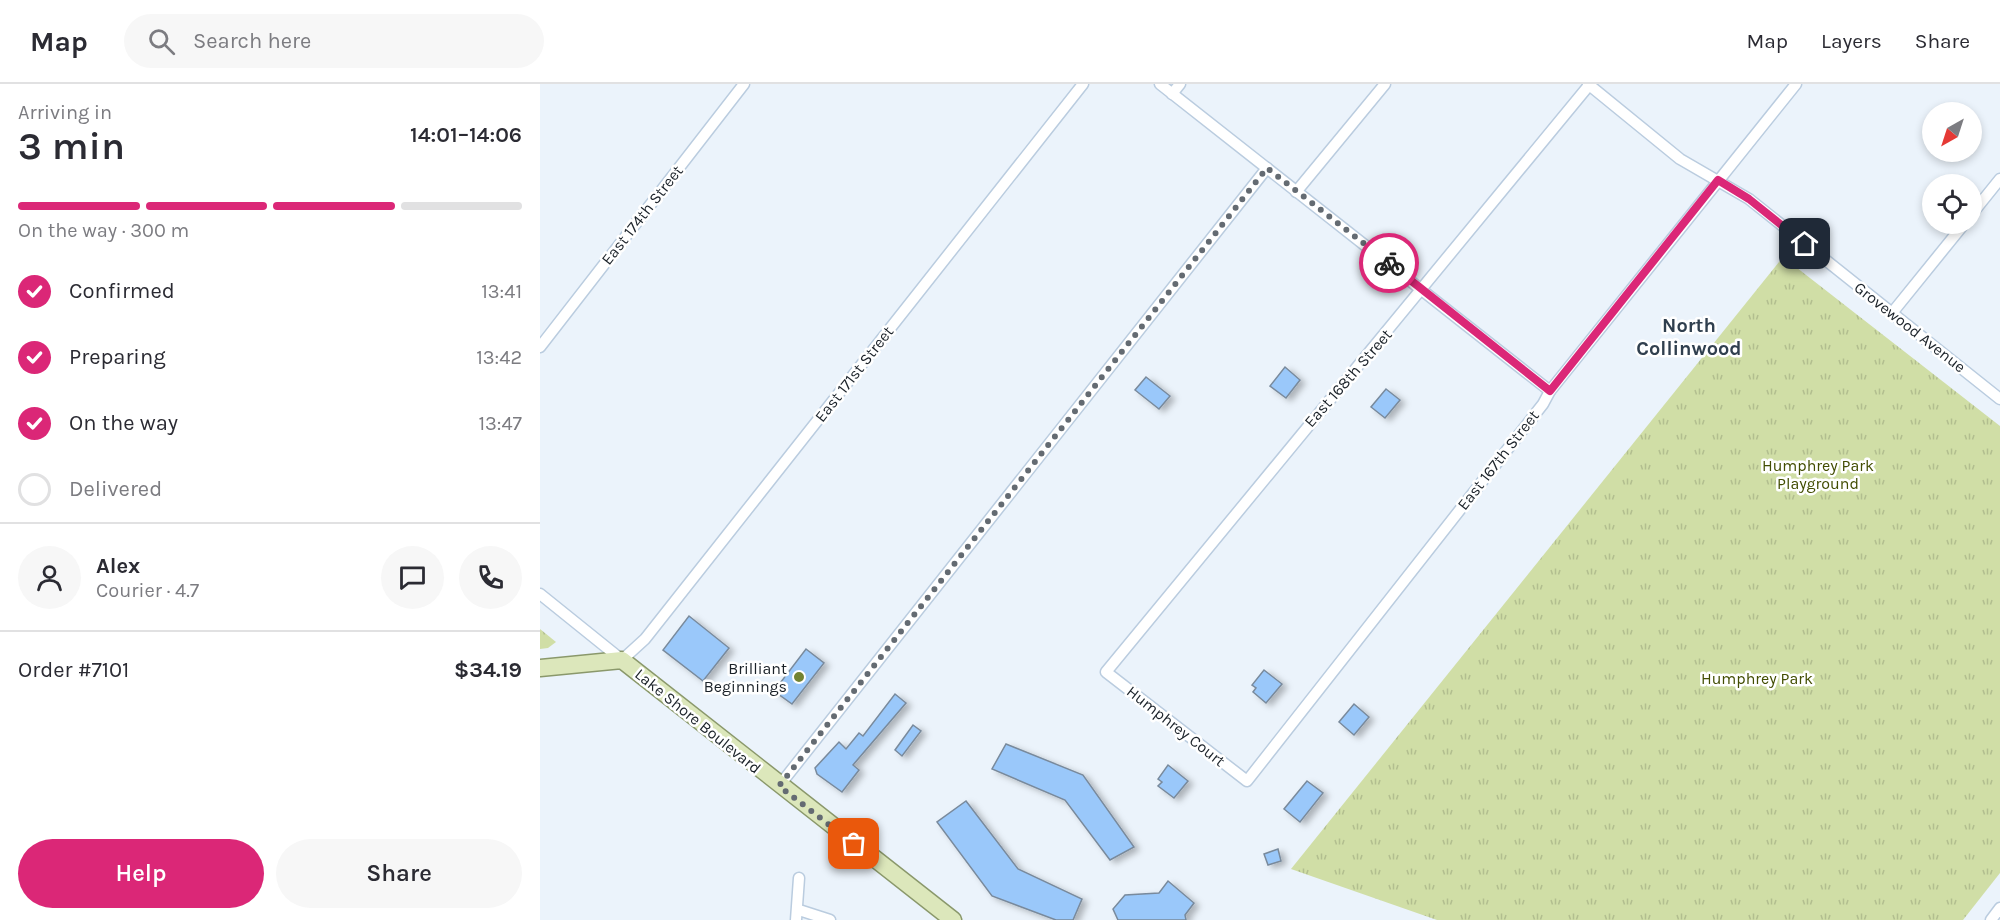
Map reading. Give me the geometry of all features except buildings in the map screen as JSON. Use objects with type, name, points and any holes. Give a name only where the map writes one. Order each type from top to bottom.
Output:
[{"type":"main road","name":"Lake Shore Boulevard","points":[[540,668],[622,660],[779,786],[953,920]]},
{"type":"street","name":"East 174th Street","points":[[540,346],[744,84]]},
{"type":"street","name":"East 171st Street","points":[[622,660],[645,639],[1083,84]]},
{"type":"street","points":[[1160,84],[1550,391]]},
{"type":"street","points":[[1172,94],[1180,84]]},
{"type":"street","points":[[1296,192],[1385,84]]},
{"type":"street","name":"Grovewood Avenue","points":[[1589,84],[1680,159],[1749,199],[2000,399]]},
{"type":"street","name":"East 168th Street","points":[[1106,672],[1287,449],[1423,290],[1589,84]]},
{"type":"street","name":"East 167th Street","points":[[1247,781],[1543,404],[1550,391],[1796,84]]},
{"type":"street","points":[[779,786],[1267,168]]},
{"type":"street","points":[[1982,202],[1999,181]]},
{"type":"street","points":[[1892,313],[1956,234]]},
{"type":"street","points":[[540,594],[622,660]]},
{"type":"street","name":"Humphrey Court","points":[[1106,672],[1247,781]]},
{"type":"street","points":[[800,878],[797,915],[830,920]]},
{"type":"street","points":[[1990,920],[2000,908]]},
{"type":"green space","name":"Humphrey Park","points":[[1783,257],[2000,426],[2000,873],[1963,920],[1437,920],[1291,869]]},
{"type":"green space","points":[[540,629],[556,642],[548,648],[540,649]]},
{"type":"way so far","points":[[854,844],[779,786],[1267,168],[1389,263]]},
{"type":"place","name":"Brilliant Beginnings","points":[[799,677]]},
{"type":"district","name":"North Collinwood","points":[[1689,336]]},
{"type":"route","points":[[1389,263],[1550,391],[1718,180],[1749,199],[1805,244]]},
{"type":"park label","name":"Humphrey Park Playground","points":[[1818,474]]}]
